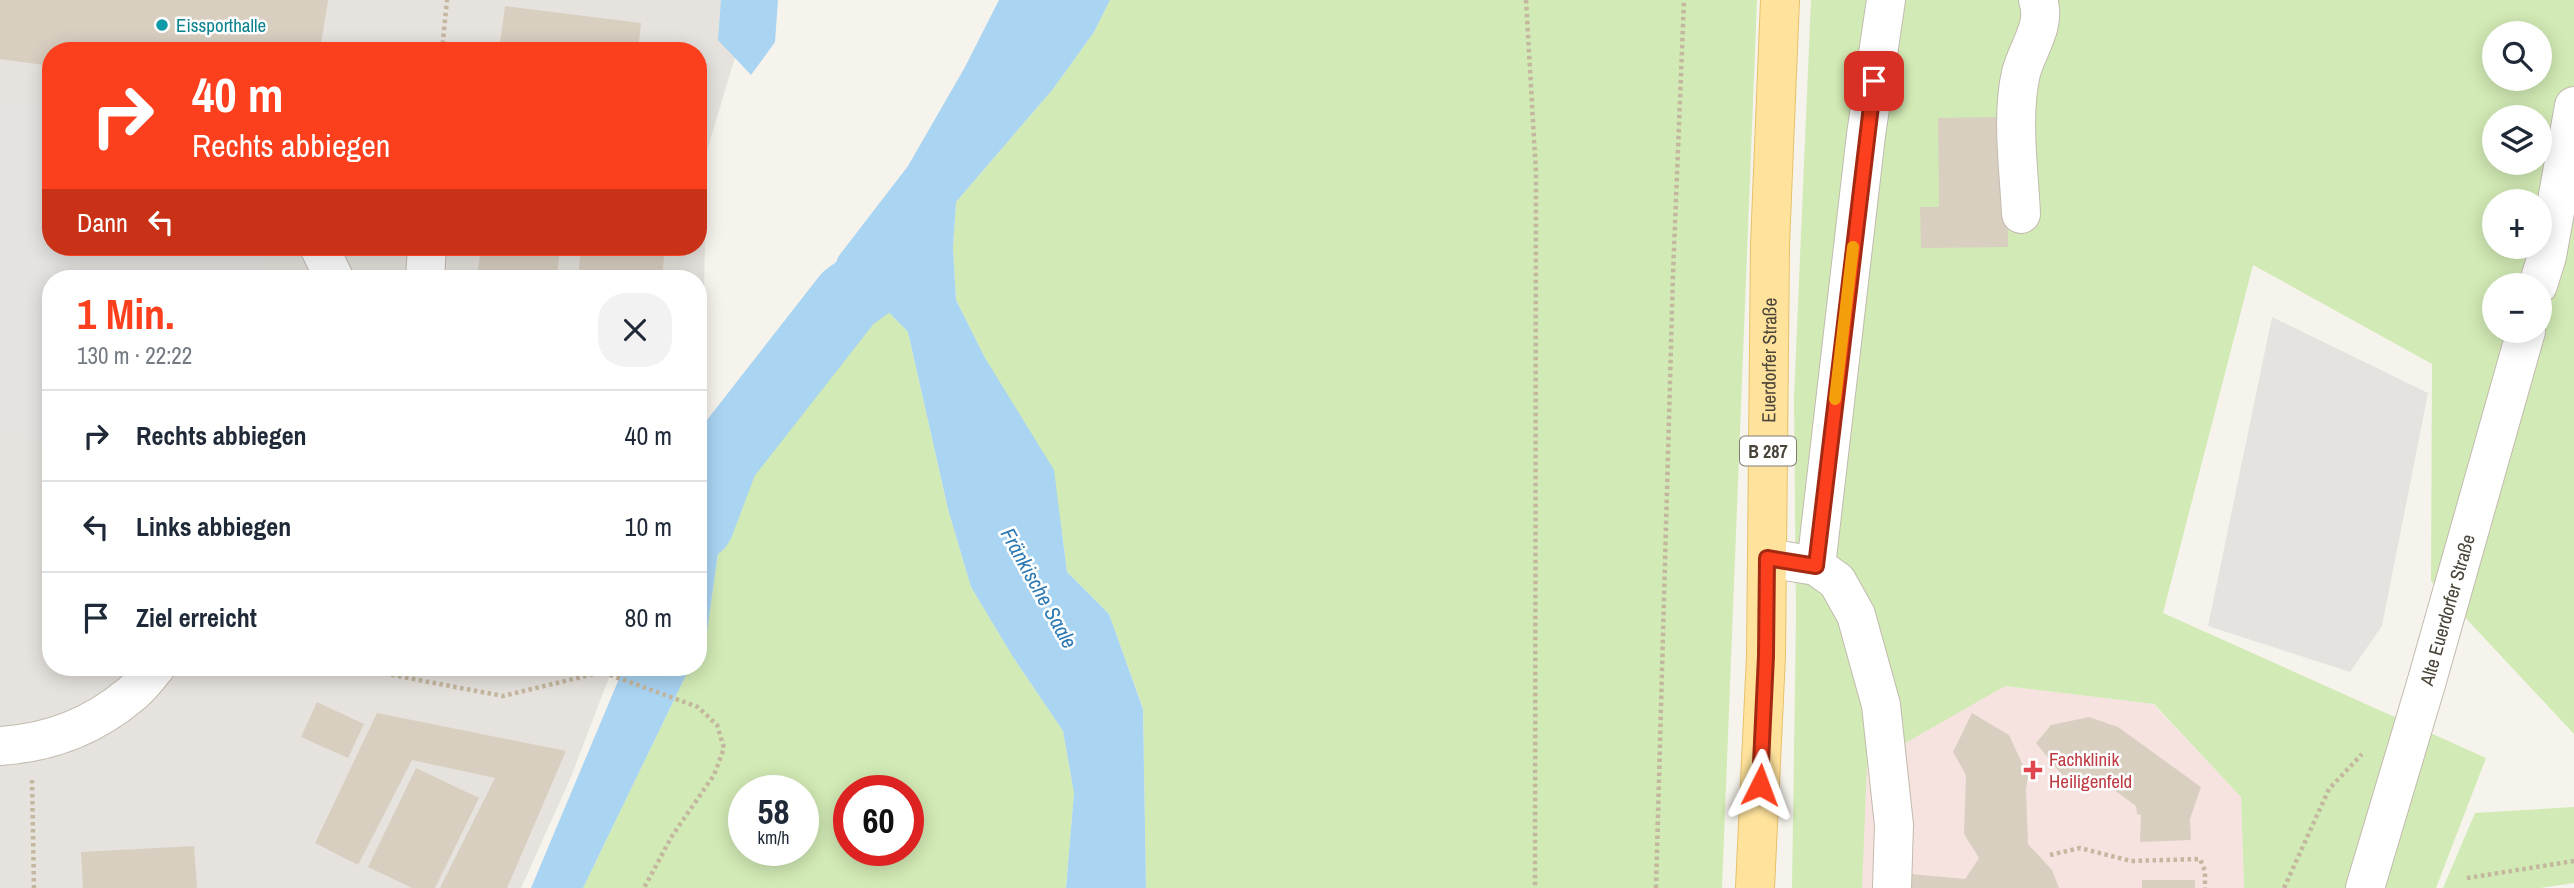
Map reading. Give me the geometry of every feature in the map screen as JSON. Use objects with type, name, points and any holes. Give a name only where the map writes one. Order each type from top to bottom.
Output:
[{"type":"main road","name":"Euerdorfer Straße","points":[[1755,888],[1766,656],[1770,245],[1780,0]]},
{"type":"street","points":[[1816,566],[1864,149],[1886,0]]},
{"type":"street","points":[[2021,214],[2017,96],[2022,70],[2037,33],[2040,7],[2038,0]]},
{"type":"street","points":[[2542,273],[2574,106]]},
{"type":"street","name":"Alte Euerdorfer Straße","points":[[2365,888],[2523,343]]},
{"type":"street","points":[[1767,558],[1816,566],[1837,581],[1856,615],[1881,705],[1894,825],[1892,888]]},
{"type":"street","points":[[16,745],[81,728],[132,695],[148,676]]},
{"type":"path","points":[[443,42],[447,0]]},
{"type":"path","points":[[1526,0],[1536,173],[1535,888]]},
{"type":"path","points":[[1656,888],[1684,0]]},
{"type":"path","points":[[397,676],[503,696],[586,676]]},
{"type":"path","points":[[613,676],[698,707],[718,725],[724,748],[714,775],[673,836],[644,888]]},
{"type":"path","points":[[16,745],[34,888]]},
{"type":"path","points":[[2284,888],[2329,789],[2364,751]]},
{"type":"path","points":[[2050,855],[2080,848],[2131,861],[2200,859],[2205,871],[2205,888]]},
{"type":"path","points":[[2467,878],[2574,861]]},
{"type":"shaded area","points":[[0,0],[752,0],[707,151],[707,42],[42,42],[42,256],[705,256],[704,270],[42,270],[42,676],[610,676],[571,777],[521,888],[0,888]]},
{"type":"shaded area","points":[[0,100],[42,106],[42,256],[264,256],[263,270],[42,270],[42,442],[0,437]]},
{"type":"shaded area","points":[[2272,317],[2428,393],[2382,626],[2350,672],[2208,626]]},
{"type":"shaded area","name":"Fachklinik Heiligenfeld","points":[[2005,686],[2153,704],[2241,797],[2244,888],[1842,888],[1852,743]]},
{"type":"green space","points":[[1110,0],[1757,0],[1722,888],[1146,888],[1143,708],[1109,614],[1067,572],[1062,532],[985,358],[956,300],[953,248],[956,202],[1053,89],[1094,32]]},
{"type":"green space","points":[[1811,0],[2574,0],[2574,734],[2431,581],[2432,364],[2253,265],[2163,613],[2486,758],[2436,888],[2244,888],[2241,797],[2154,704],[2005,686],[1867,765],[1862,888],[1792,888],[1796,616],[1794,398]]},
{"type":"green space","points":[[877,300],[908,332],[948,509],[971,587],[1013,657],[1063,731],[1074,793],[1066,888],[583,888],[686,676],[707,676],[707,632],[728,482]]},
{"type":"green space","points":[[2574,807],[2574,883],[2540,888],[2443,888],[2475,813]]},
{"type":"water","points":[[721,0],[778,0],[775,42],[751,75],[718,40]]},
{"type":"water","points":[[999,0],[1110,0],[1094,32],[1053,89],[956,202],[953,248],[956,300],[985,358],[1054,470],[1067,572],[1109,614],[1143,709],[1146,888],[1066,888],[1074,793],[1063,731],[1013,657],[971,587],[948,509],[908,332],[877,300],[812,342],[838,257],[908,166],[965,67]]},
{"type":"water","points":[[707,473],[728,482],[707,632]]},
{"type":"water","points":[[620,676],[686,676],[583,888],[531,888]]},
{"type":"building","name":"Eissporthalle","points":[[0,0],[328,0],[321,42],[42,42],[42,65],[0,59]]},
{"type":"building","points":[[505,6],[641,23],[639,42],[500,42]]},
{"type":"building","points":[[2006,117],[2008,247],[1921,248],[1920,207],[1939,207],[1938,118]]},
{"type":"building","points":[[480,256],[559,256],[558,270],[478,270]]},
{"type":"building","points":[[580,256],[664,256],[663,270],[579,270]]},
{"type":"building","points":[[317,702],[364,724],[348,758],[301,737]]},
{"type":"building","points":[[377,713],[566,751],[507,888],[440,888],[495,778],[412,760],[358,865],[315,843]]},
{"type":"building","points":[[1972,713],[2009,735],[2028,776],[2028,844],[2052,870],[2059,888],[1911,888],[1911,874],[1965,879],[1979,858],[1964,834],[1966,775],[1953,752]]},
{"type":"building","points":[[2089,717],[2118,727],[2201,787],[2190,819],[2191,840],[2140,842],[2141,815],[2137,814],[2136,806],[2098,778],[2081,774],[2062,775],[2036,743],[2051,725]]},
{"type":"building","points":[[416,768],[479,798],[435,888],[412,888],[368,867]]},
{"type":"building","points":[[194,846],[197,888],[83,888],[81,852]]},
{"type":"building","points":[[2142,880],[2195,880],[2195,888],[2142,888]]},
{"type":"waterway","name":"Fränkische Saale","points":[[707,500],[723,458],[848,298],[884,272]]},
{"type":"slow traffic","points":[[1835,399],[1853,247]]},
{"type":"place","name":"Eissporthalle","points":[[162,25]]},
{"type":"place","name":"Fachklinik Heiligenfeld","points":[[2033,770]]},
{"type":"route","points":[[1760,785],[1767,558],[1816,566],[1874,81]]}]
